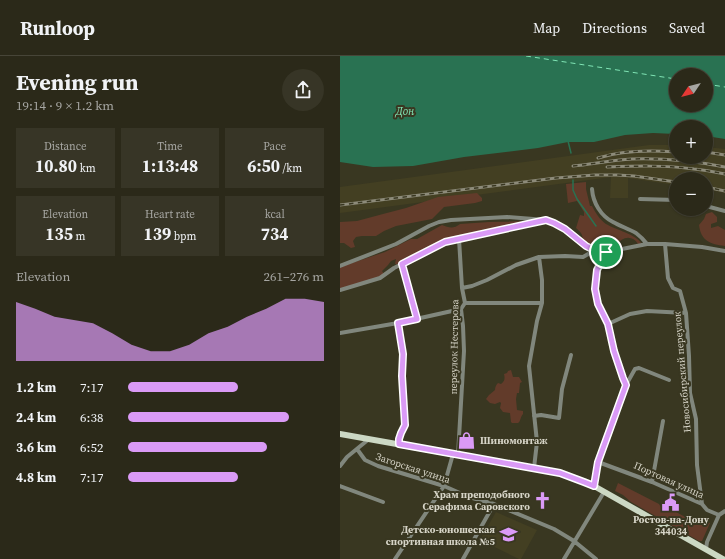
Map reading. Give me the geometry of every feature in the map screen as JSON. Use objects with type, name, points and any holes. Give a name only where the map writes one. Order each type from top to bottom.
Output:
[{"type":"main road","points":[[340,434],[560,473],[594,486],[723,559]]},
{"type":"street","points":[[592,189],[592,196],[595,204],[606,218],[636,234],[647,244]]},
{"type":"street","points":[[640,199],[669,200]]},
{"type":"street","points":[[713,208],[725,211]]},
{"type":"street","points":[[340,266],[396,244],[439,222],[507,217],[546,220],[565,229],[586,246],[594,250],[606,252],[647,244],[702,247],[725,251]]},
{"type":"street","points":[[340,290],[380,278],[394,268],[445,242],[546,220]]},
{"type":"street","name":"переулок Нестерова","points":[[395,559],[444,486],[456,454],[464,351],[461,309],[465,303],[462,288],[459,239]]},
{"type":"street","name":"Новосибирский переулок","points":[[665,244],[668,278],[673,288],[680,291],[686,313],[690,356],[690,393],[696,419],[697,465],[702,504]]},
{"type":"street","points":[[462,288],[487,280],[516,265],[540,258],[565,256],[582,257],[594,250]]},
{"type":"street","points":[[606,252],[597,270],[595,289],[598,304],[608,324],[614,351],[626,385]]},
{"type":"street","points":[[534,468],[537,442],[529,366],[537,321],[542,303],[540,258]]},
{"type":"street","points":[[402,264],[417,319]]},
{"type":"street","points":[[465,303],[542,303]]},
{"type":"street","points":[[340,333],[398,323],[461,309]]},
{"type":"street","points":[[608,324],[630,314],[647,311],[686,313]]},
{"type":"street","points":[[398,323],[403,354],[402,376],[405,425],[399,439],[399,444]]},
{"type":"street","points":[[534,416],[541,415],[558,418],[562,389],[571,355]]},
{"type":"street","points":[[594,486],[598,462],[626,385],[635,368],[639,368],[669,380]]},
{"type":"street","points":[[652,482],[663,421]]},
{"type":"street","points":[[340,466],[347,457],[369,439]]},
{"type":"street","name":"Загорская улица","points":[[357,449],[365,460],[378,466],[444,486],[469,497],[494,504],[554,529],[574,541],[596,559]]},
{"type":"street","name":"Портовая улица","points":[[598,462],[652,482],[702,504],[707,510],[719,515]]},
{"type":"street","points":[[340,486],[383,502]]},
{"type":"street","points":[[564,559],[604,492]]},
{"type":"street","points":[[463,559],[494,504]]},
{"type":"street","points":[[706,549],[719,515],[725,511]]},
{"type":"shaded area","points":[[649,145],[669,145],[669,164],[713,164],[713,148],[725,149],[725,193],[713,190],[713,172],[669,172],[669,184],[628,178],[628,198],[610,198],[611,177],[340,213],[340,187]]},
{"type":"shaded area","points":[[586,182],[590,206],[592,206],[602,220],[610,226],[626,232],[642,244],[638,244],[633,239],[627,238],[621,240],[617,248],[604,249],[591,246],[584,241],[582,234],[576,228],[580,215],[584,216],[584,212],[577,201],[568,203],[566,184]]},
{"type":"shaded area","points":[[477,193],[482,198],[482,201],[444,207],[432,219],[396,226],[376,236],[356,237],[353,241],[355,247],[351,248],[344,243],[340,243],[340,222],[357,221],[406,208],[438,197]]},
{"type":"shaded area","points":[[713,213],[717,217],[717,222],[711,224],[711,228],[718,226],[725,230],[725,246],[711,243],[704,238],[699,225],[705,216],[713,216]]},
{"type":"shaded area","points":[[533,221],[486,232],[484,229],[478,231],[478,234],[445,241],[426,251],[425,249],[421,251],[422,253],[399,265],[395,264],[396,259],[391,261],[382,271],[384,274],[379,277],[340,289],[340,267],[385,252],[411,239],[417,239],[442,225],[451,228],[460,224]]},
{"type":"shaded area","points":[[511,370],[513,377],[519,377],[522,382],[520,383],[519,393],[517,393],[516,399],[517,410],[523,411],[518,423],[511,422],[510,413],[503,412],[500,408],[500,402],[495,404],[490,403],[486,399],[495,390],[498,383],[501,384],[503,382],[505,378],[504,374]]},
{"type":"shaded area","points":[[618,483],[659,504],[664,510],[667,507],[698,524],[702,519],[710,523],[702,541],[699,541],[631,502],[623,495],[615,491]]},
{"type":"shaded area","name":"Детско-юношеская спортивная школа №5","points":[[496,512],[537,530],[521,559],[480,540]]},
{"type":"water","name":"Дон","points":[[340,56],[725,56],[725,139],[713,137],[713,120],[669,120],[669,134],[625,135],[594,142],[568,142],[538,148],[464,157],[413,166],[373,167],[340,162]]},
{"type":"waterway","points":[[568,141],[571,153]]},
{"type":"waterway","points":[[573,180],[573,190],[577,199],[596,226]]},
{"type":"ferry route","points":[[526,56],[669,78]]},
{"type":"ferry route","points":[[713,85],[725,87]]},
{"type":"railway","points":[[598,158],[617,153],[637,151],[669,152]]},
{"type":"railway","points":[[713,153],[725,155]]},
{"type":"railway","points":[[573,166],[617,160],[655,159],[678,160],[725,167]]},
{"type":"railway","points":[[607,167],[672,167],[725,174]]},
{"type":"railway","points":[[340,205],[556,178],[595,175],[634,176],[669,181]]},
{"type":"railway","points":[[713,188],[725,191]]},
{"type":"place","name":"Шиномонтаж","points":[[467,440]]},
{"type":"place","name":"Храм преподобного Серафима Саровского","points":[[543,500]]},
{"type":"place","name":"Ростов-на-Дону 344034","points":[[671,502]]},
{"type":"place","name":"Детско-юношеская спортивная школа №5","points":[[508,535]]},
{"type":"route","points":[[546,220],[565,229],[586,246],[594,250],[606,252],[597,270],[595,289],[598,304],[608,324],[614,351],[626,385],[598,462],[594,486],[560,473],[399,444],[399,439],[405,425],[402,376],[403,354],[398,323],[417,319],[402,264],[445,242],[546,220]]}]
